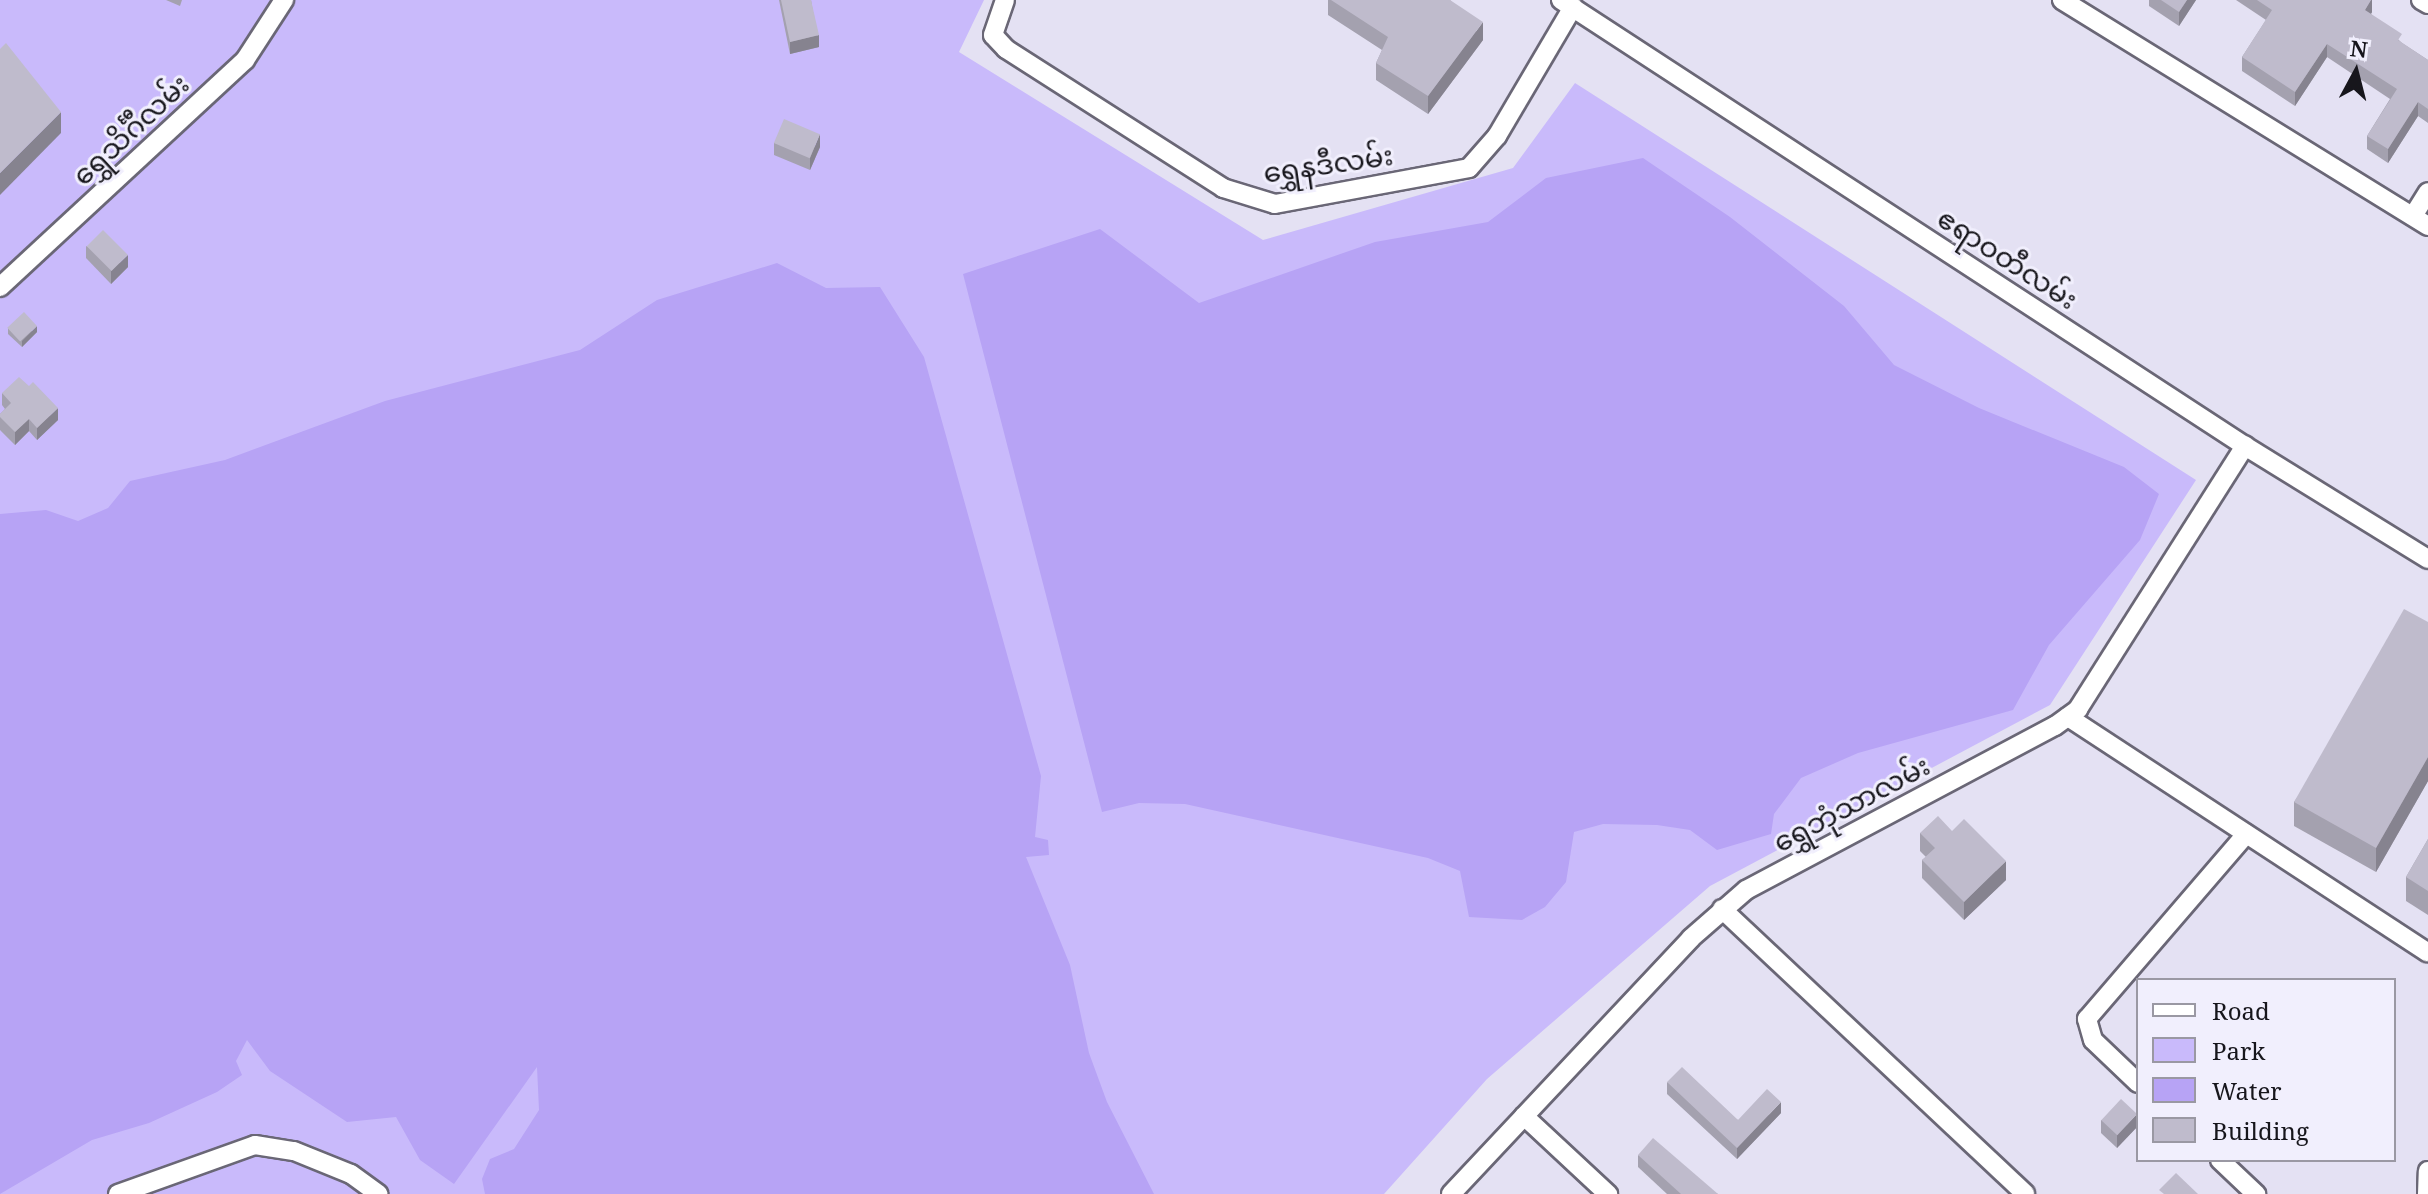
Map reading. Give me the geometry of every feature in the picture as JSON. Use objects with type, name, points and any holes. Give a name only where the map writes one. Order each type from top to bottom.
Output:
[{"type":"street","name":"ရွှေသိင်္ဂီလမ်း","points":[[0,287],[245,60],[284,0]]},
{"type":"street","name":"ရွှေနဒီလမ်း","points":[[1005,0],[993,35],[1006,49],[1223,188],[1275,204],[1469,168],[1497,136],[1567,4]]},
{"type":"street","points":[[2062,0],[2420,221],[2428,192]]},
{"type":"street","points":[[2421,0],[2428,4]]},
{"type":"street","name":"ဧရာဝတီလမ်း","points":[[1567,4],[2245,446],[2428,559]]},
{"type":"street","name":"ရွှေဘုံသာလမ်း","points":[[1451,1194],[1722,909],[1746,890],[2068,717],[2089,696],[2245,446]]},
{"type":"street","points":[[2068,717],[2428,953]]},
{"type":"street","points":[[2136,1081],[2093,1040],[2087,1019],[2246,834]]},
{"type":"street","points":[[1722,909],[2025,1194]]},
{"type":"street","points":[[1524,1116],[1608,1194]]},
{"type":"street","points":[[118,1194],[255,1145],[308,1157],[351,1174],[379,1194]]},
{"type":"street","points":[[2222,1162],[2256,1194]]},
{"type":"street","points":[[2427,1194],[2428,1171]]},
{"type":"green space","points":[[0,0],[984,0],[959,52],[1263,240],[1513,168],[1575,83],[2196,480],[2050,705],[1710,886],[1487,1079],[1384,1194],[0,1194]]},
{"type":"water","points":[[1643,158],[1730,217],[1844,306],[1894,365],[1979,408],[2124,467],[2159,494],[2140,540],[2049,645],[2013,710],[1858,753],[1801,778],[1774,814],[1771,834],[1717,850],[1690,830],[1657,825],[1603,824],[1574,832],[1566,882],[1545,907],[1522,920],[1469,917],[1460,871],[1428,858],[1185,804],[1139,803],[1102,812],[963,274],[1100,229],[1199,303],[1375,242],[1488,222],[1546,178]]},
{"type":"water","points":[[777,263],[826,288],[880,287],[924,357],[1041,776],[1035,837],[1048,840],[1049,855],[1026,857],[1070,965],[1089,1053],[1107,1102],[1154,1194],[485,1194],[482,1179],[490,1159],[514,1149],[539,1110],[537,1067],[454,1184],[420,1160],[396,1117],[347,1122],[270,1071],[247,1040],[236,1061],[242,1075],[217,1092],[149,1123],[92,1140],[0,1194],[0,514],[46,510],[78,521],[108,508],[130,481],[225,460],[385,401],[580,350],[657,300]]},
{"type":"building","points":[[781,0],[811,0],[819,35],[790,42]]},
{"type":"building","points":[[1331,0],[1450,0],[1483,22],[1428,96],[1376,63],[1388,37]]},
{"type":"building","points":[[2161,0],[2187,0],[2179,12]]},
{"type":"building","points":[[2257,0],[2371,0],[2365,10],[2402,34],[2398,40],[2428,60],[2428,109],[2418,102],[2388,149],[2367,136],[2397,89],[2327,44],[2295,92],[2242,57],[2272,10]]},
{"type":"building","points":[[6,43],[61,112],[0,173],[0,49]]},
{"type":"building","points":[[784,119],[820,134],[810,158],[774,143]]},
{"type":"building","points":[[103,230],[128,255],[111,271],[87,246]]},
{"type":"building","points":[[24,312],[37,326],[20,342],[7,328]]},
{"type":"building","points":[[19,377],[29,386],[33,382],[58,408],[37,428],[29,419],[15,432],[0,414],[11,403],[2,393]]},
{"type":"building","points":[[2404,609],[2428,622],[2428,757],[2376,848],[2294,802]]},
{"type":"building","points":[[1938,816],[1952,831],[1964,819],[2006,861],[1964,902],[1922,860],[1935,848],[1920,833]]},
{"type":"building","points":[[2428,839],[2428,891],[2406,877]]},
{"type":"building","points":[[1682,1067],[1738,1120],[1767,1089],[1781,1102],[1737,1148],[1667,1082]]},
{"type":"building","points":[[2121,1099],[2136,1115],[2117,1135],[2101,1120]]},
{"type":"building","points":[[1653,1138],[1718,1194],[1681,1194],[1638,1155]]},
{"type":"building","points":[[2176,1173],[2198,1194],[2164,1194],[2159,1190]]}]
